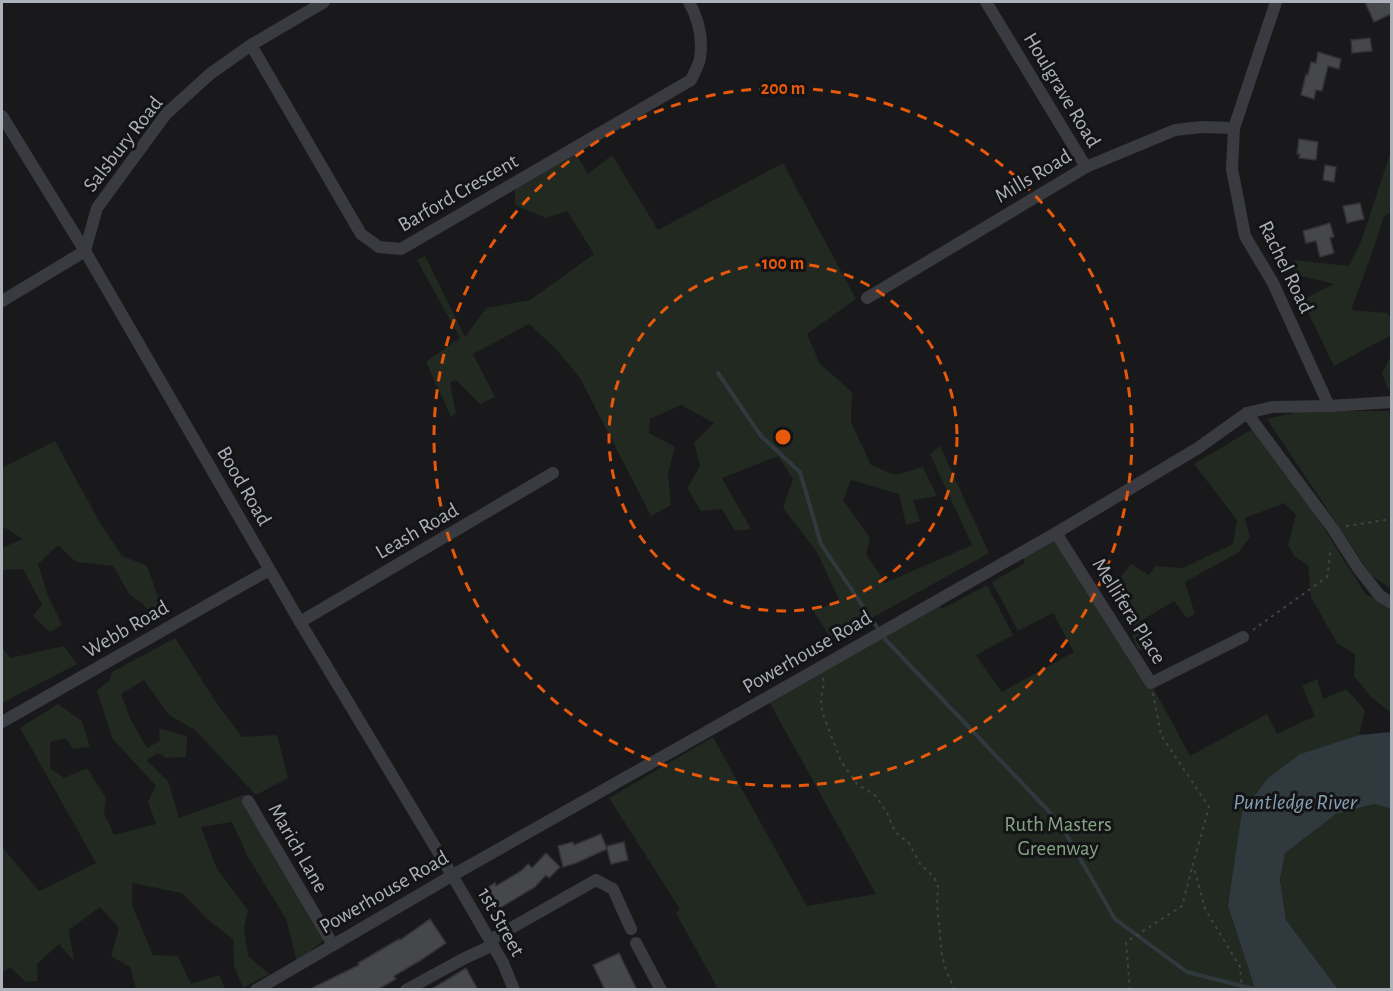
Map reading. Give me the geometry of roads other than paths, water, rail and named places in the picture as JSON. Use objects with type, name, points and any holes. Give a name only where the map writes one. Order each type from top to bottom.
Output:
[{"type":"street","name":"Salsbury Road","points":[[85,251],[97,208],[166,114],[210,74],[251,45],[324,2]]},
{"type":"street","name":"Barford Crescent","points":[[251,45],[361,234],[379,247],[400,249],[691,80],[700,59],[701,37],[689,2]]},
{"type":"street","name":"Houlgrave Road","points":[[986,2],[1086,167]]},
{"type":"street","name":"Rachel Road","points":[[1276,2],[1234,128],[1232,169],[1245,236],[1274,283],[1329,406]]},
{"type":"street","name":"Bood Road","points":[[2,116],[85,251],[269,570],[452,875]]},
{"type":"street","name":"Mills Road","points":[[867,298],[1086,167],[1175,130],[1202,127],[1234,128]]},
{"type":"street","points":[[2,302],[85,251]]},
{"type":"street","name":"Powerhouse Road","points":[[256,990],[452,875],[1056,533],[1198,448],[1247,413],[1272,407],[1392,402]]},
{"type":"street","points":[[1247,413],[1333,529],[1358,568],[1380,596],[1392,603]]},
{"type":"street","name":"Leash Road","points":[[300,622],[553,473]]},
{"type":"street","name":"Mellifera Place","points":[[1056,533],[1151,683],[1244,637]]},
{"type":"street","name":"Webb Road","points":[[2,722],[269,570]]},
{"type":"street","name":"Marich Lane","points":[[248,801],[333,945]]},
{"type":"street","name":"1st Street","points":[[452,875],[503,963],[514,990]]},
{"type":"street","points":[[406,990],[491,943],[596,880],[613,889],[631,928]]},
{"type":"street","points":[[636,943],[661,990]]},
{"type":"water","name":"Puntledge River","points":[[1391,732],[1391,809],[1375,804],[1336,814],[1285,853],[1280,880],[1286,920],[1338,989],[1255,989],[1228,906],[1242,812],[1268,778],[1300,754],[1359,735]]},
{"type":"waterway","points":[[718,373],[761,436],[800,472],[821,544],[885,639],[1059,822],[1115,919],[1187,972],[1254,989]]},
{"type":"park label","name":"Ruth Masters Greenway","points":[[1058,836]]}]
